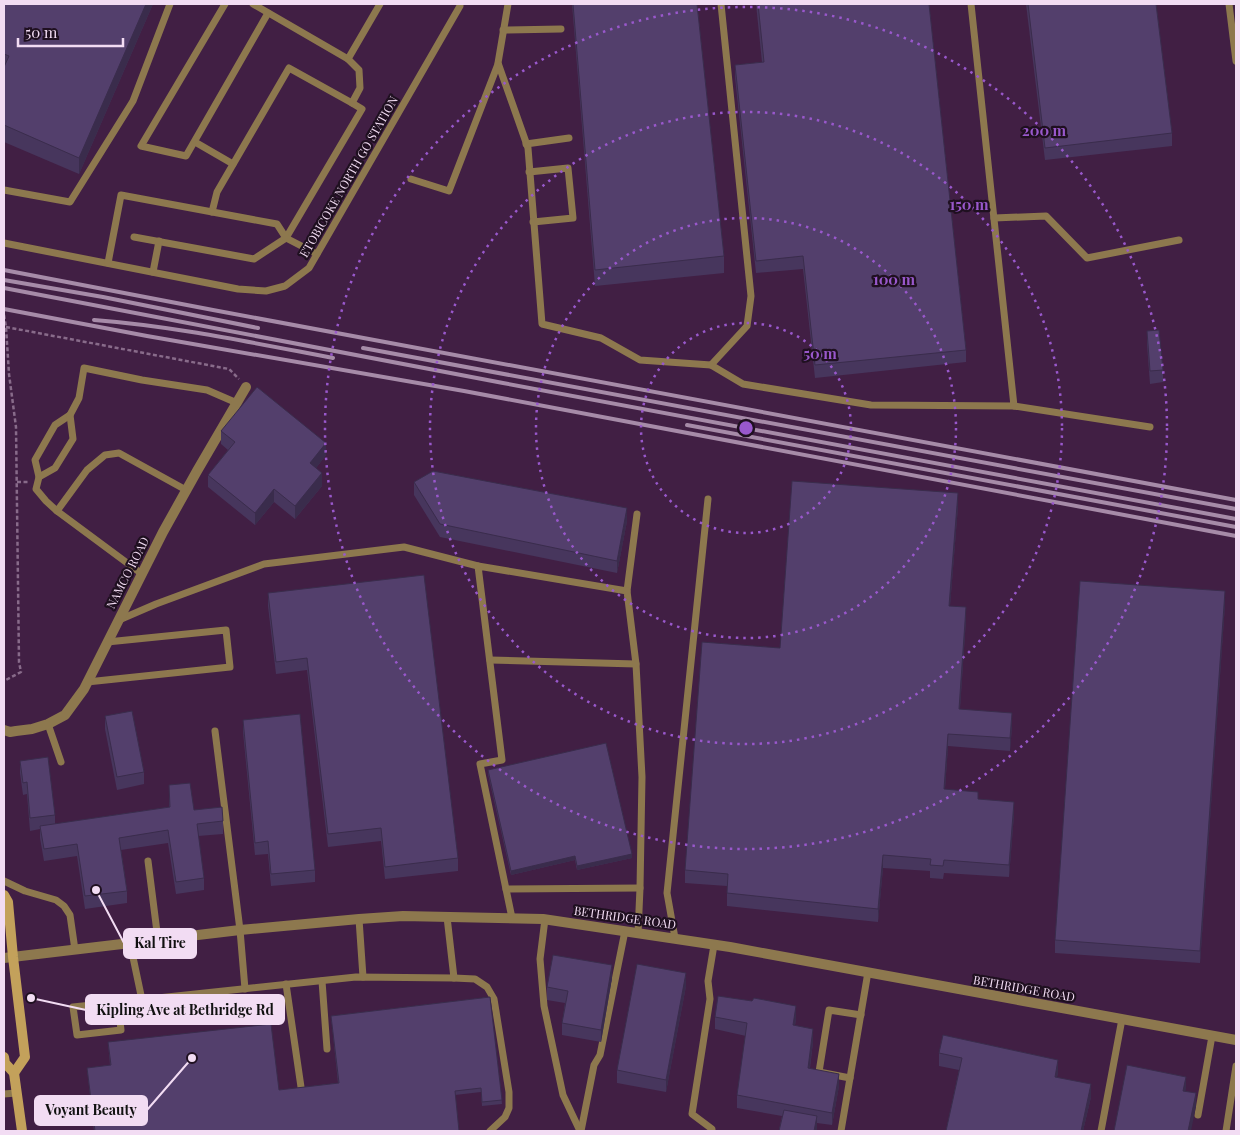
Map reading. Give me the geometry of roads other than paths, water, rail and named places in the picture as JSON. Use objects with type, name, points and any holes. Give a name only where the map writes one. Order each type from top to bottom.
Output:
[{"type":"main road","points":[[4,895],[8,902],[9,958],[25,1057],[14,1074]]},
{"type":"main road","points":[[4,1057],[5,1063],[14,1074],[22,1131]]},
{"type":"street","name":"NAMCO ROAD","points":[[4,730],[10,732],[32,729],[48,724],[65,715],[84,689],[163,532],[246,387]]},
{"type":"street","name":"BETHRIDGE ROAD","points":[[9,958],[240,930],[359,919],[404,916],[545,920],[675,938],[1236,1040]]},
{"type":"lane","points":[[4,190],[70,202],[133,101],[170,4]]},
{"type":"lane","points":[[225,4],[141,146],[186,156],[268,13]]},
{"type":"lane","points":[[253,4],[348,59],[359,70],[360,88],[352,103]]},
{"type":"lane","points":[[348,59],[380,4]]},
{"type":"lane","name":"ETOBICOKE NORTH GO STATION","points":[[4,242],[238,289],[266,292],[285,286],[309,268],[318,254],[460,4]]},
{"type":"lane","points":[[411,179],[449,191],[498,63],[508,4]]},
{"type":"lane","points":[[711,365],[747,326],[750,296],[721,4]]},
{"type":"lane","points":[[971,4],[1014,406]]},
{"type":"lane","points":[[1229,4],[1236,61]]},
{"type":"lane","points":[[503,30],[562,29]]},
{"type":"lane","points":[[498,63],[528,148],[542,324],[601,338],[640,360],[711,365],[743,384],[871,405],[1014,406],[1150,427]]},
{"type":"lane","points":[[134,237],[254,259],[286,238],[362,109],[289,68],[217,192],[212,212]]},
{"type":"lane","points":[[526,144],[569,138]]},
{"type":"lane","points":[[195,142],[233,164]]},
{"type":"lane","points":[[529,172],[568,168],[573,218],[534,222]]},
{"type":"lane","points":[[108,263],[120,195],[277,224],[286,238],[318,254]]},
{"type":"lane","points":[[994,218],[1046,216],[1087,258],[1179,240]]},
{"type":"lane","points":[[153,272],[159,241]]},
{"type":"lane","points":[[142,574],[57,511],[36,489],[39,477],[35,460],[55,425],[70,415],[79,398],[84,368],[142,380],[207,390],[237,403]]},
{"type":"lane","points":[[39,477],[55,468],[73,439],[70,415]]},
{"type":"lane","points":[[57,511],[86,470],[105,455],[119,453],[186,490]]},
{"type":"lane","points":[[675,938],[667,893],[708,499]]},
{"type":"lane","points":[[637,514],[627,591],[636,664],[642,777],[638,933]]},
{"type":"lane","points":[[118,620],[264,564],[404,547],[478,566],[627,591]]},
{"type":"lane","points":[[478,566],[502,760],[480,764],[512,918]]},
{"type":"lane","points":[[87,682],[230,667],[226,630],[107,642]]},
{"type":"lane","points":[[490,660],[636,664]]},
{"type":"lane","points":[[48,724],[61,762]]},
{"type":"lane","points":[[215,730],[240,930],[245,989]]},
{"type":"lane","points":[[148,861],[158,940]]},
{"type":"lane","points":[[4,881],[25,891],[56,900],[64,906],[70,915],[75,950]]},
{"type":"lane","points":[[506,889],[640,888]]},
{"type":"lane","points":[[448,917],[454,978]]},
{"type":"lane","points":[[359,919],[363,977]]},
{"type":"lane","points":[[545,920],[540,960],[544,1006],[563,1095],[580,1131]]},
{"type":"lane","points":[[580,1131],[594,1065],[600,1055],[625,931]]},
{"type":"lane","points":[[130,943],[142,1000]]},
{"type":"lane","points":[[712,1131],[712,1129],[692,1114],[710,998],[708,981],[714,945]]},
{"type":"lane","points":[[841,1131],[868,972]]},
{"type":"lane","points":[[118,1003],[121,1030],[77,1035],[73,1008],[322,980],[363,977],[475,979],[487,987],[494,999],[509,1092],[509,1108],[505,1116],[490,1131]]},
{"type":"lane","points":[[322,980],[327,1049]]},
{"type":"lane","points":[[286,984],[301,1087]]},
{"type":"lane","points":[[850,1078],[819,1072],[829,1010],[861,1015]]},
{"type":"lane","points":[[1101,1131],[1122,1019]]},
{"type":"lane","points":[[1198,1115],[1212,1036]]},
{"type":"lane","points":[[1226,1131],[1236,1066]]},
{"type":"lane","points":[[4,1094],[16,1093]]},
{"type":"railway","points":[[4,270],[1236,500]]},
{"type":"railway","points":[[4,280],[103,297],[258,328]]},
{"type":"railway","points":[[4,288],[1236,519]]},
{"type":"railway","points":[[4,309],[464,391],[1236,536]]},
{"type":"railway","points":[[94,320],[184,331],[333,358]]},
{"type":"railway","points":[[363,348],[1236,509]]},
{"type":"railway","points":[[687,425],[1236,527]]},
{"type":"place","name":"Kal Tire","points":[[96,890]]},
{"type":"place","name":"Kipling Ave at Bethridge Rd","points":[[31,998]]},
{"type":"place","name":"Voyant Beauty","points":[[192,1058]]}]
